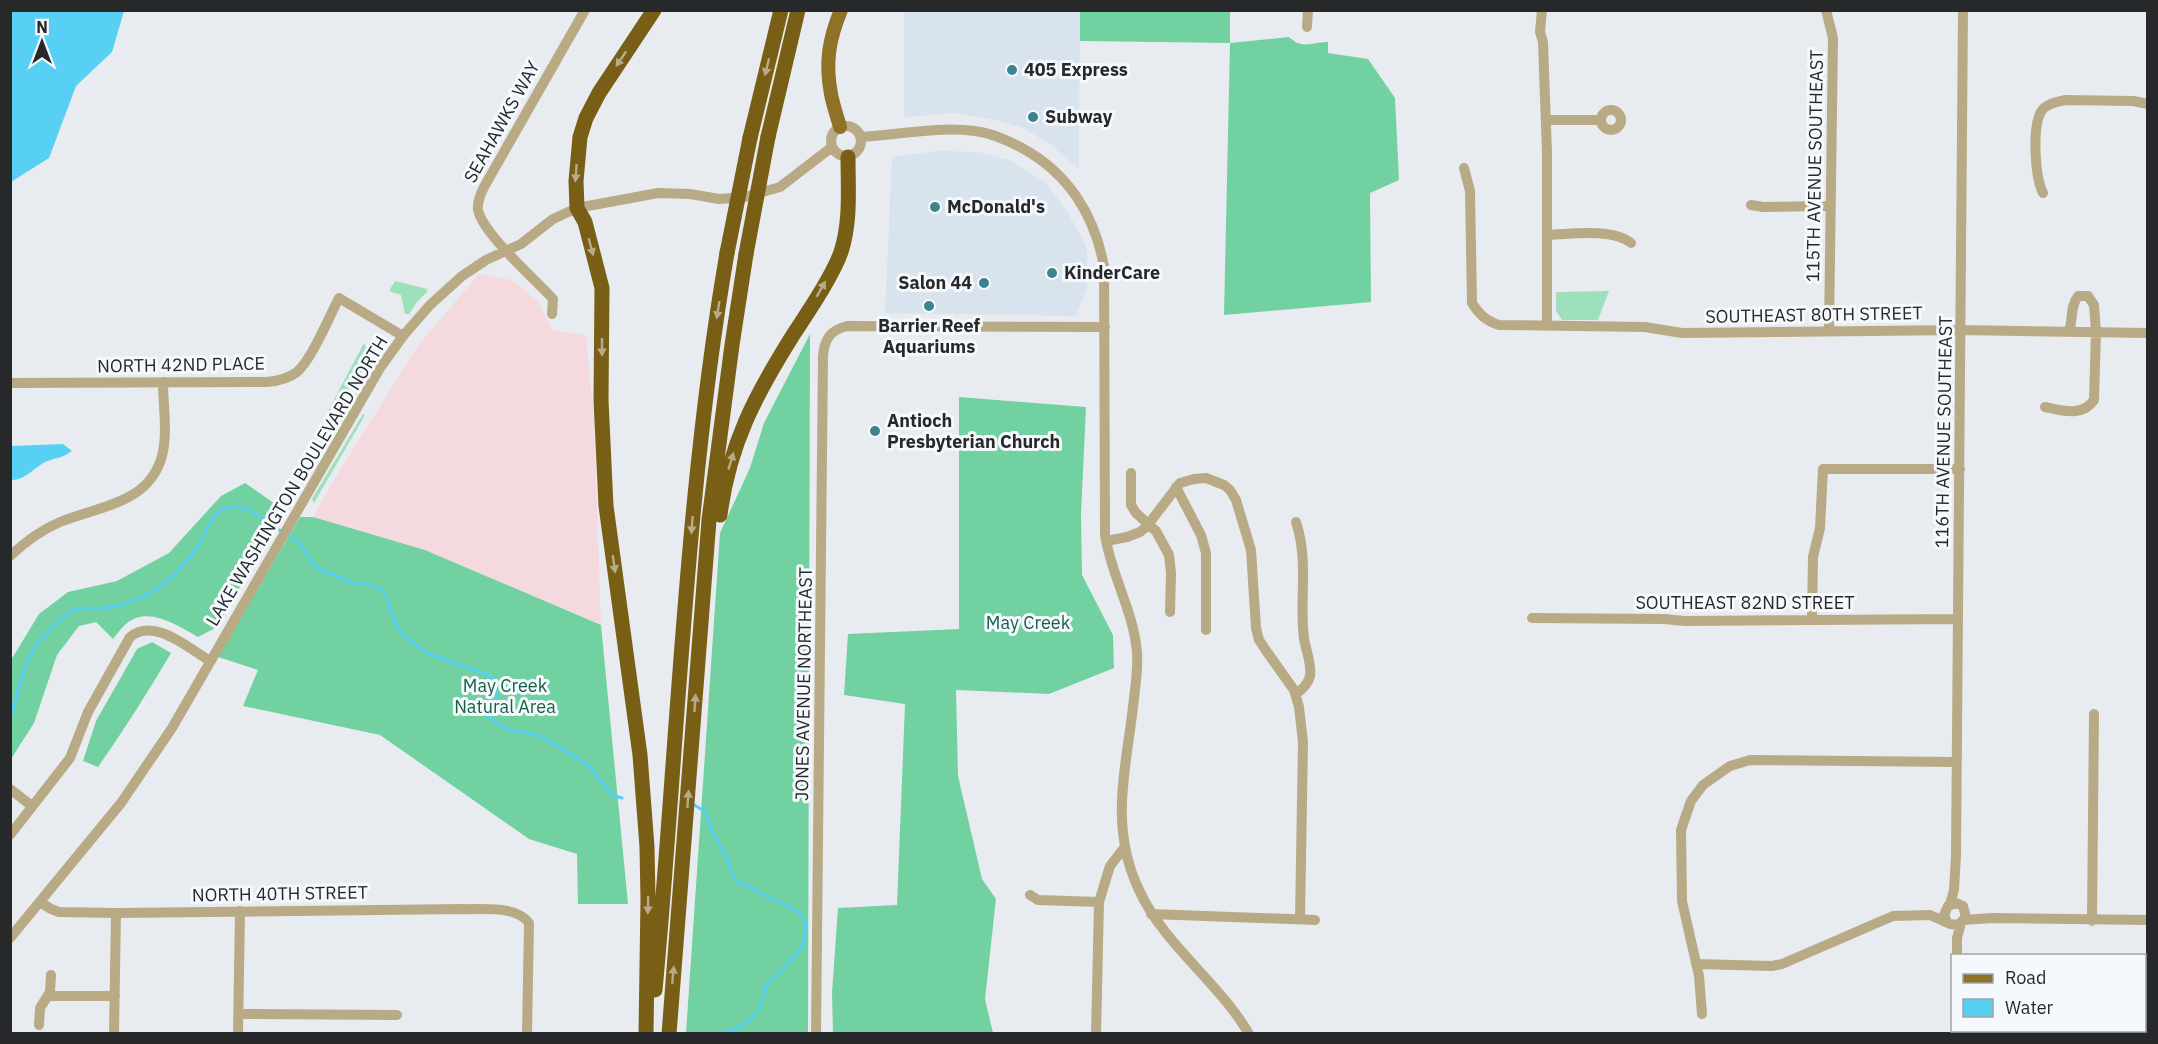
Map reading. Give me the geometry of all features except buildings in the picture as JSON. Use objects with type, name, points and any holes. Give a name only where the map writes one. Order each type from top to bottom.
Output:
[{"type":"highway","points":[[648,1034],[646,846],[640,754],[606,506],[602,400],[602,288],[585,222],[577,208],[576,170],[580,137],[586,118],[599,93],[654,10]]},
{"type":"highway","points":[[648,1034],[667,854],[694,492],[713,341],[750,138],[781,10]]},
{"type":"highway","points":[[669,1034],[697,663],[714,475],[733,334],[768,137],[798,10]]},
{"type":"highway","points":[[697,663],[708,609],[721,504],[728,471],[741,428],[760,390],[820,291],[840,253],[848,221],[848,157]]},
{"type":"main road","points":[[840,127],[831,95],[828,53],[831,34],[841,10]]},
{"type":"street","name":"SEAHAWKS WAY","points":[[552,314],[553,299],[505,250],[482,221],[478,210],[480,195],[585,10]]},
{"type":"street","points":[[1307,27],[1308,10]]},
{"type":"street","points":[[1542,10],[1540,32],[1543,42],[1546,120],[1547,326]]},
{"type":"street","name":"115TH AVENUE SOUTHEAST","points":[[1826,10],[1833,38],[1830,330]]},
{"type":"street","name":"116TH AVENUE SOUTHEAST","points":[[1955,954],[1948,922],[1944,915],[1954,890],[1956,855],[1963,10]]},
{"type":"street","points":[[2043,193],[2037,175],[2037,122],[2043,109],[2055,102],[2065,100],[2133,101],[2148,104]]},
{"type":"street","points":[[1546,120],[1601,120]]},
{"type":"street","points":[[840,127],[855,128],[861,137],[857,152],[848,157],[838,155],[830,142],[832,133],[840,127]]},
{"type":"street","points":[[861,137],[935,131],[976,131],[991,134],[1032,154],[1053,169],[1080,200],[1097,234],[1104,267],[1106,541],[1109,558],[1134,631],[1137,655],[1133,714],[1121,812],[1124,848],[1129,867],[1152,914],[1234,1011],[1249,1034]]},
{"type":"street","name":"LAKE WASHINGTON BOULEVARD NORTH","points":[[10,938],[145,771],[172,729],[380,368],[430,305],[462,276],[486,260],[521,244],[553,219],[577,208],[658,193],[690,194],[719,199],[745,197],[780,187],[832,147]]},
{"type":"street","name":"SOUTHEAST 80TH STREET","points":[[1464,168],[1470,191],[1472,303],[1484,317],[1499,325],[1645,327],[1682,333],[1830,330],[2148,333]]},
{"type":"street","points":[[1751,204],[1763,207],[1830,206]]},
{"type":"street","points":[[1547,235],[1608,234],[1625,238],[1631,243]]},
{"type":"street","points":[[2045,407],[2063,412],[2074,412],[2089,407],[2094,400],[2096,332],[2094,305],[2088,296],[2082,295],[2074,300],[2069,332]]},
{"type":"street","name":"NORTH 42ND PLACE","points":[[10,383],[267,382],[287,378],[298,371],[307,360],[339,298],[404,336]]},
{"type":"street","name":"JONES AVENUE NORTHEAST","points":[[816,1034],[823,357],[825,342],[833,331],[847,326],[1105,327]]},
{"type":"street","points":[[10,556],[39,533],[60,522],[129,498],[150,480],[158,467],[164,440],[163,382]]},
{"type":"street","points":[[1812,620],[1813,557],[1820,528],[1823,469],[1960,469]]},
{"type":"street","points":[[1131,473],[1131,505],[1161,538],[1169,555],[1170,612]]},
{"type":"street","points":[[1106,541],[1140,532],[1149,524],[1180,483],[1206,478],[1230,490],[1240,511],[1251,550],[1256,628],[1259,640],[1296,694],[1302,720],[1300,919]]},
{"type":"street","points":[[1176,487],[1201,535],[1206,553],[1206,630]]},
{"type":"street","points":[[1296,522],[1303,551],[1302,622],[1310,671],[1307,684],[1296,694]]},
{"type":"street","name":"SOUTHEAST 82ND STREET","points":[[1532,618],[1684,621],[1958,620]]},
{"type":"street","points":[[10,835],[70,758],[88,712],[126,643],[135,633],[147,629],[161,632],[210,661]]},
{"type":"street","points":[[2092,921],[2094,714]]},
{"type":"street","points":[[1702,1014],[1701,990],[1682,901],[1681,830],[1686,810],[1704,785],[1730,766],[1750,760],[1956,762]]},
{"type":"street","points":[[10,789],[32,806]]},
{"type":"street","points":[[1096,1034],[1099,902],[1110,866],[1124,848]]},
{"type":"street","name":"116TH AVENUE SOUTHEAST","points":[[1955,954],[1964,915],[1956,855]]},
{"type":"street","points":[[1030,894],[1038,900],[1099,902]]},
{"type":"street","name":"NORTH 40TH STREET","points":[[40,902],[59,912],[116,913],[504,910],[523,916],[529,923],[527,1034]]},
{"type":"street","points":[[1915,915],[1956,903],[1964,915]]},
{"type":"street","points":[[238,1034],[240,911]]},
{"type":"street","points":[[114,1034],[116,913]]},
{"type":"street","points":[[1152,914],[1315,920]]},
{"type":"street","points":[[1696,964],[1772,966],[1782,964],[1885,918],[1930,915],[1954,925],[1964,915]]},
{"type":"street","points":[[1964,915],[2092,921],[2148,920]]},
{"type":"street","points":[[39,1025],[40,1008],[49,996],[51,975]]},
{"type":"street","points":[[49,996],[115,996]]},
{"type":"street","points":[[239,1014],[397,1015]]},
{"type":"shaded area","points":[[904,11],[1080,11],[1079,169],[1051,145],[1025,129],[1000,121],[955,113],[904,117]]},
{"type":"shaded area","points":[[936,151],[978,152],[1009,160],[1045,182],[1067,211],[1087,248],[1087,288],[1076,316],[885,313],[892,157]]},
{"type":"shaded area","points":[[479,274],[512,280],[538,301],[552,330],[586,335],[594,420],[601,625],[425,550],[313,517],[419,344]]},
{"type":"green space","points":[[1080,11],[1230,11],[1230,43],[1080,41]]},
{"type":"green space","points":[[1289,37],[1303,44],[1328,42],[1328,53],[1368,59],[1395,98],[1399,180],[1370,193],[1371,302],[1224,315],[1230,43]]},
{"type":"green space","points":[[395,281],[427,289],[409,314],[405,314],[401,295],[389,291]]},
{"type":"green space","points":[[1609,291],[1598,320],[1562,320],[1556,311],[1556,292]]},
{"type":"green space","points":[[810,334],[808,1033],[686,1033],[720,533],[750,468],[764,423]]},
{"type":"green space","points":[[364,343],[371,359],[332,416],[327,413]]},
{"type":"green space","name":"May Creek","points":[[959,397],[1086,407],[1081,514],[1082,575],[1113,635],[1114,668],[1049,694],[956,690],[958,776],[982,879],[996,899],[985,999],[993,1033],[833,1033],[832,993],[838,908],[897,905],[905,704],[844,695],[848,634],[959,629]]},
{"type":"green space","points":[[363,414],[365,415],[314,503],[312,499]]},
{"type":"green space","points":[[245,483],[284,510],[217,627],[198,637],[163,619],[144,616],[126,624],[113,639],[96,622],[79,626],[57,655],[34,723],[11,759],[11,660],[39,614],[68,592],[117,581],[169,553],[221,496]]},
{"type":"green space","name":"May Creek Natural Area","points":[[300,517],[313,517],[425,550],[601,625],[628,904],[578,904],[577,854],[529,839],[380,735],[243,706],[258,670],[218,657]]},
{"type":"green space","points":[[152,642],[171,653],[136,711],[98,767],[83,761],[96,721],[137,649]]},
{"type":"water","points":[[11,10],[124,11],[112,52],[76,86],[49,158],[11,182]]},
{"type":"water","points":[[63,444],[72,451],[45,462],[29,474],[11,480],[11,446]]},
{"type":"waterway","name":"May Creek","points":[[10,718],[30,655],[42,638],[67,614],[80,608],[104,608],[125,604],[153,591],[174,575],[190,557],[216,514],[229,507],[250,510],[281,531]]},
{"type":"waterway","name":"May Creek","points":[[287,535],[298,541],[317,568],[351,582],[373,585],[382,591],[401,633],[425,652],[491,676],[497,695],[487,716],[506,729],[541,736],[550,741],[588,765],[612,795],[622,798]]},
{"type":"waterway","name":"May Creek","points":[[691,803],[706,812],[712,831],[738,882],[794,909],[804,918],[806,924],[803,945],[788,964],[766,985],[756,1014],[740,1027],[719,1034]]},
{"type":"place","name":"405 Express","points":[[1012,70]]},
{"type":"place","name":"Subway","points":[[1033,117]]},
{"type":"place","name":"McDonald's","points":[[935,207]]},
{"type":"place","name":"KinderCare","points":[[1052,273]]},
{"type":"place","name":"Salon 44","points":[[984,283]]},
{"type":"place","name":"Barrier Reef Aquariums","points":[[929,306]]},
{"type":"place","name":"Antioch Presbyterian Church","points":[[875,431]]}]
